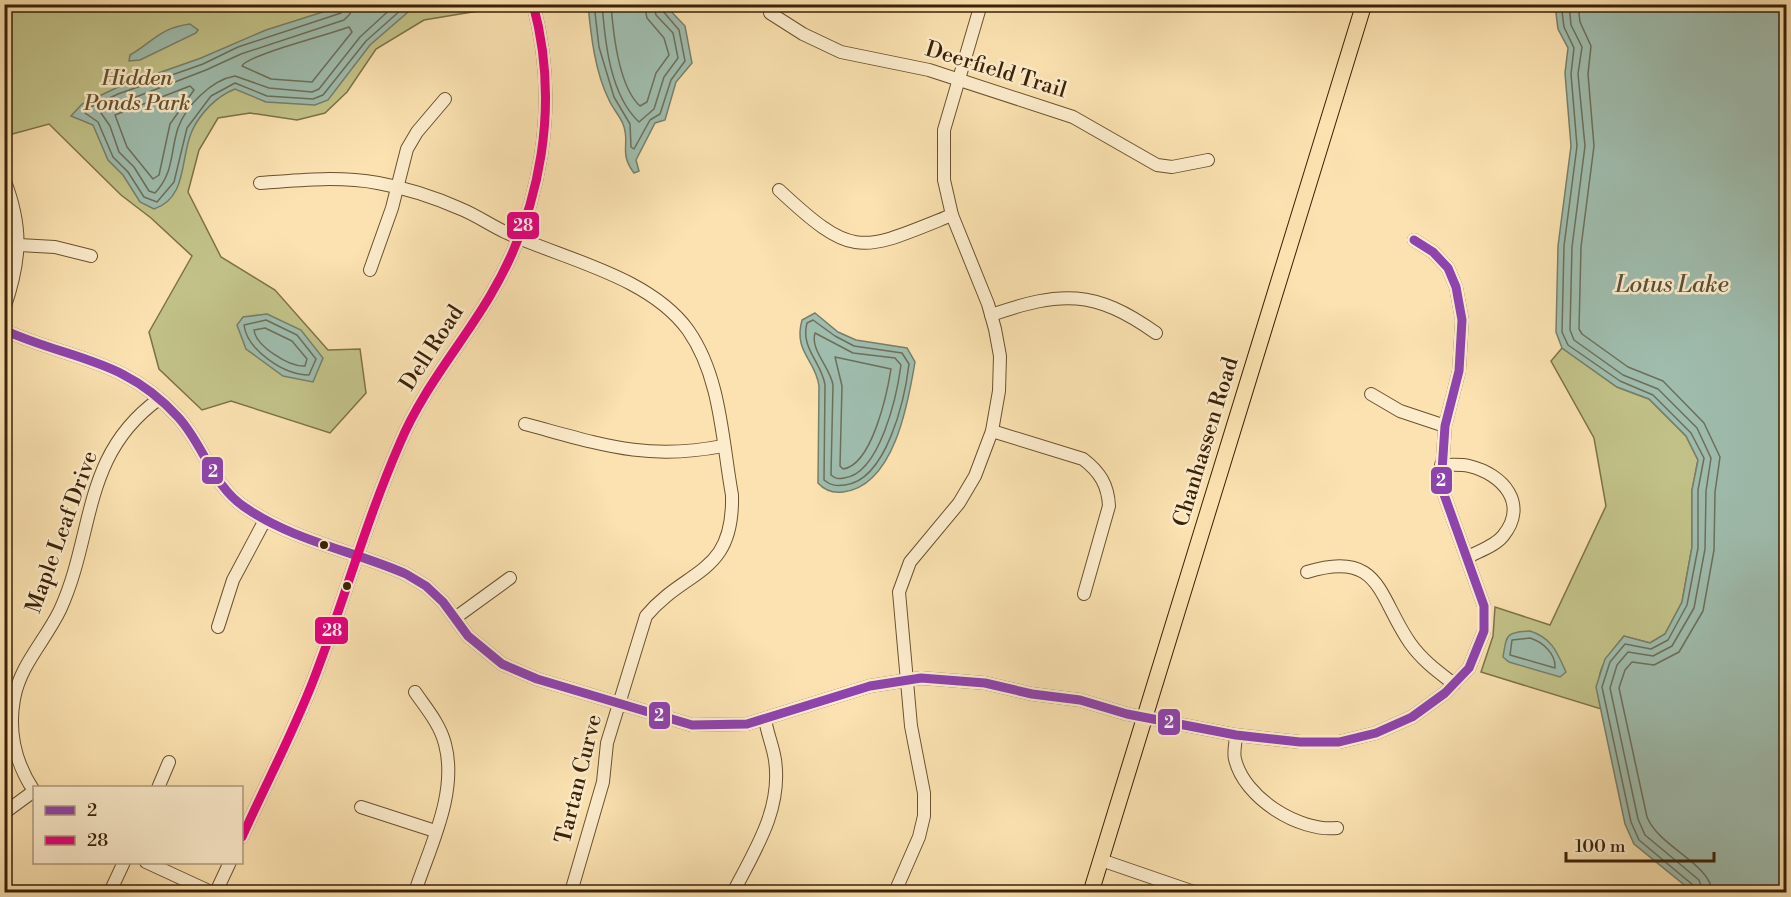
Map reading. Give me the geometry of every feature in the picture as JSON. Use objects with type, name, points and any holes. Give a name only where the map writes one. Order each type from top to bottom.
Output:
[{"type":"main road","name":"Chanhassen Road","points":[[1091,892],[1364,4]]},
{"type":"street","name":"Dell Road","points":[[243,835],[317,671],[402,437],[490,297],[519,237],[537,179],[546,120],[545,68],[533,4]]},
{"type":"street","points":[[896,892],[912,858],[924,816],[924,793],[910,726],[899,608],[903,577],[915,556],[959,503],[975,476],[992,431],[999,390],[999,356],[991,315],[952,216],[944,180],[944,130],[957,78],[981,4]]},
{"type":"street","name":"Deerfield Trail","points":[[770,13],[803,34],[842,52],[909,65],[957,78],[1073,117],[1157,165],[1172,167],[1208,160]]},
{"type":"street","points":[[370,270],[386,230],[407,149],[417,132],[445,99]]},
{"type":"street","points":[[4,179],[13,202],[19,245],[14,280],[4,309]]},
{"type":"street","name":"Tartan Curve","points":[[260,183],[340,180],[397,187],[462,209],[519,237],[630,284],[671,311],[687,329],[710,372],[732,495],[733,515],[729,535],[720,552],[707,568],[657,604],[646,616],[607,743],[599,800],[571,892]]},
{"type":"street","points":[[779,190],[830,235],[864,244],[881,243],[952,216]]},
{"type":"street","points":[[4,330],[99,362],[129,378],[159,399],[180,419],[216,478],[229,494],[243,507],[264,520],[406,573],[426,586],[468,636],[502,664],[537,679],[619,705],[692,725],[719,727],[765,719],[870,686],[921,678],[985,683],[1032,694],[1080,700],[1146,719],[1236,735],[1300,742],[1340,742],[1376,733],[1412,717],[1454,684],[1469,668],[1484,631],[1484,606],[1442,486],[1441,465],[1445,426],[1459,371],[1462,320],[1456,287],[1448,268],[1433,252],[1414,240]]},
{"type":"street","points":[[19,245],[55,247],[91,256]]},
{"type":"street","points":[[991,315],[1047,299],[1071,298],[1094,301],[1117,308],[1156,333]]},
{"type":"street","points":[[1371,394],[1400,411],[1445,426]]},
{"type":"street","name":"Maple Leaf Drive","points":[[33,789],[19,764],[14,743],[14,699],[20,678],[67,594],[90,501],[110,455],[146,409],[159,399]]},
{"type":"street","points":[[525,424],[632,452],[691,452],[723,446]]},
{"type":"street","points":[[992,431],[1083,459],[1103,479],[1108,492],[1109,506],[1084,594]]},
{"type":"street","points":[[1441,465],[1469,466],[1500,479],[1508,487],[1515,504],[1510,524],[1503,536],[1494,544],[1468,557]]},
{"type":"street","points":[[218,627],[233,580],[264,520]]},
{"type":"street","points":[[1308,572],[1324,567],[1347,566],[1368,574],[1378,583],[1396,621],[1425,662],[1454,684]]},
{"type":"street","points":[[455,618],[510,578]]},
{"type":"street","points":[[414,692],[437,724],[445,743],[449,783],[415,892]]},
{"type":"street","points":[[736,887],[768,824],[773,803],[775,761],[765,719]]},
{"type":"street","points":[[1236,735],[1235,758],[1248,783],[1279,814],[1321,830],[1337,828]]},
{"type":"street","points":[[159,786],[170,762]]},
{"type":"street","points":[[4,813],[33,792]]},
{"type":"street","points":[[360,807],[435,831]]},
{"type":"street","points":[[1101,860],[1194,892]]},
{"type":"street","points":[[110,892],[123,864]]},
{"type":"street","points":[[150,864],[211,892]]},
{"type":"street","points":[[216,892],[229,864]]},
{"type":"green space","name":"Hidden Ponds Park","points":[[4,5],[514,5],[424,20],[376,49],[347,92],[325,113],[297,120],[250,113],[218,118],[199,150],[188,192],[221,257],[275,290],[328,350],[360,349],[366,393],[330,433],[231,401],[202,410],[159,369],[149,332],[192,256],[151,218],[121,195],[49,124],[5,136]]},
{"type":"green space","points":[[1562,348],[1617,387],[1649,399],[1686,436],[1698,460],[1692,490],[1692,547],[1682,602],[1665,634],[1650,643],[1624,636],[1616,645],[1605,662],[1599,678],[1601,709],[1481,672],[1493,636],[1495,607],[1550,625],[1606,506],[1594,438],[1551,361]]},
{"type":"water","points":[[348,4],[410,5],[408,12],[370,45],[328,100],[315,105],[266,102],[235,89],[216,101],[200,118],[192,131],[181,176],[173,196],[165,204],[154,209],[140,202],[123,175],[108,160],[93,125],[71,116],[82,104],[116,88],[201,58],[266,30]]},
{"type":"water","points":[[588,5],[665,5],[685,26],[692,63],[676,82],[665,120],[655,123],[636,160],[639,171],[634,173],[627,159],[623,124],[600,78],[592,41]]},
{"type":"water","name":"Lotus Lake","points":[[1555,5],[1786,5],[1786,892],[1693,892],[1634,844],[1625,824],[1596,687],[1605,659],[1624,636],[1650,643],[1665,634],[1682,602],[1692,547],[1692,490],[1698,460],[1686,436],[1649,399],[1617,387],[1562,348],[1556,332],[1558,246],[1571,146],[1565,73],[1568,48],[1558,29]]},
{"type":"water","points":[[190,24],[198,30],[196,33],[140,60],[129,61],[130,55],[163,32]]},
{"type":"water","points":[[815,313],[838,332],[856,340],[907,348],[915,362],[903,420],[886,459],[875,475],[860,486],[843,492],[830,491],[818,483],[819,386],[814,369],[800,340],[802,320]]},
{"type":"water","points":[[267,314],[301,330],[323,358],[313,382],[283,376],[246,349],[237,325],[243,317]]},
{"type":"water","points":[[1530,631],[1549,642],[1556,652],[1566,672],[1560,677],[1509,662],[1503,657],[1509,636]]},
{"type":"transit line","name":"28","points":[[243,835],[310,690],[378,499],[409,423],[430,386],[490,296],[508,263],[522,228],[534,191],[545,117],[545,79],[541,41],[533,4]]},
{"type":"transit line","name":"2","points":[[4,330],[117,371],[138,383],[178,417],[195,440],[216,477],[234,499],[246,508],[284,529],[406,574],[426,586],[443,602],[468,636],[502,664],[537,679],[692,725],[747,724],[870,686],[921,678],[985,683],[1032,694],[1080,700],[1127,714],[1236,735],[1300,742],[1339,742],[1376,733],[1412,717],[1445,693],[1469,668],[1484,631],[1484,606],[1441,486],[1445,426],[1459,371],[1462,320],[1456,287],[1448,268],[1433,252],[1414,240]]}]
